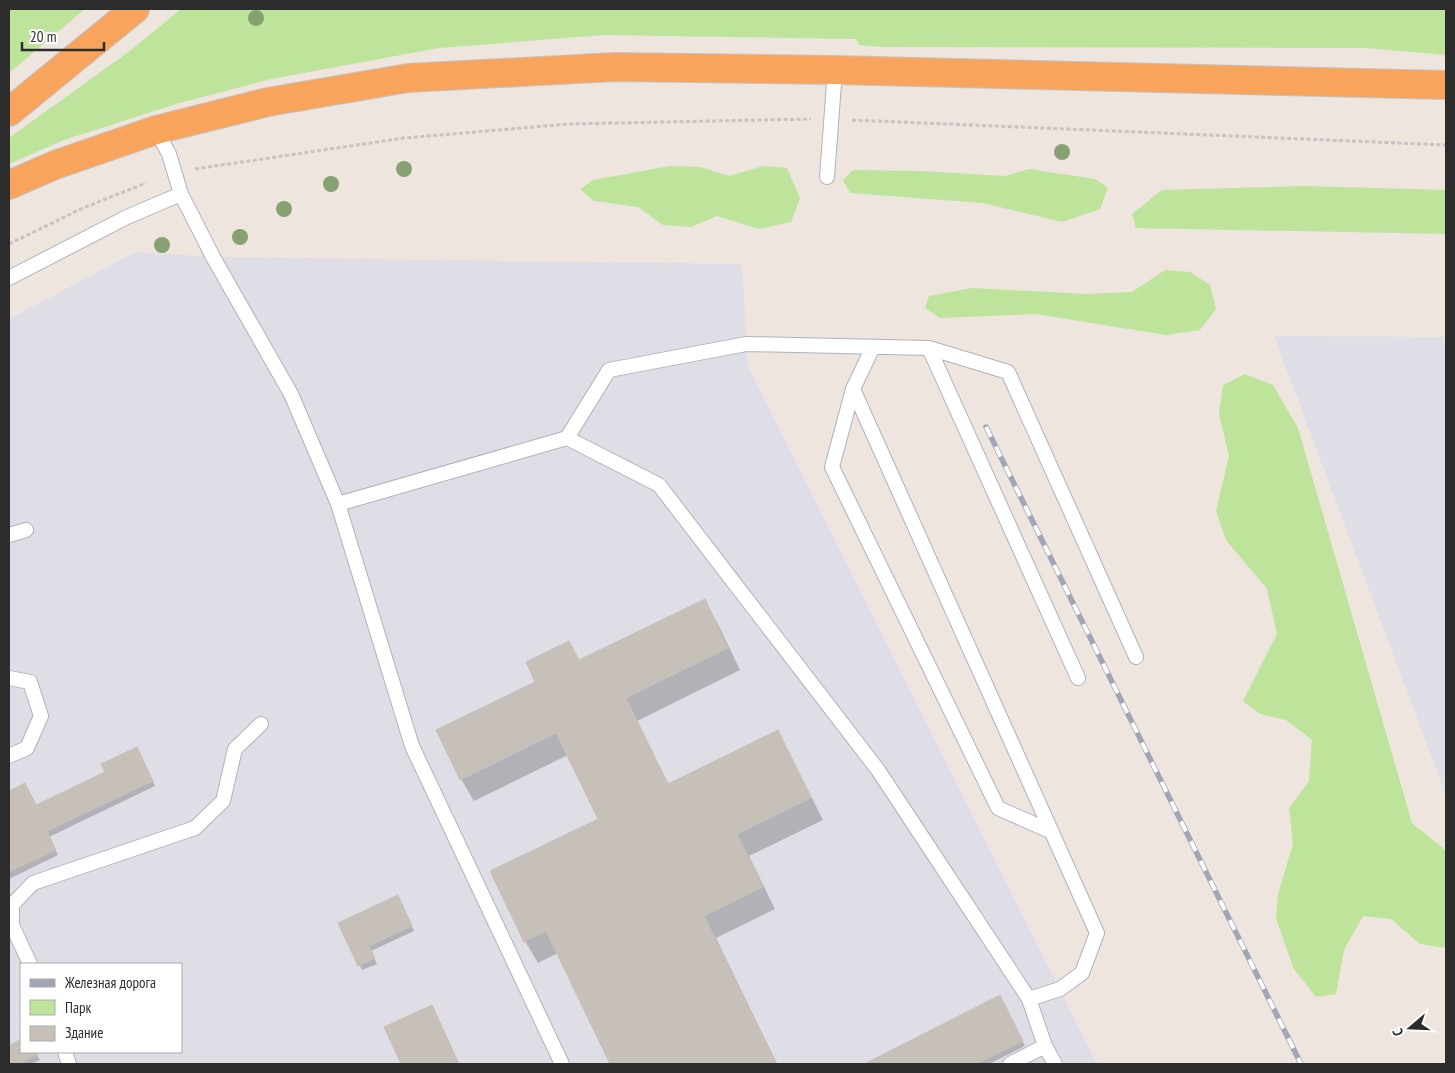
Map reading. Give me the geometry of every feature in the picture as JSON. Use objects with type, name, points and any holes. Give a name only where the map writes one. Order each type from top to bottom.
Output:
[{"type":"highway","points":[[9,112],[135,9]]},
{"type":"highway","points":[[9,185],[55,165],[156,130],[268,102],[408,78],[615,67],[835,70],[1446,85]]},
{"type":"lane","points":[[827,177],[835,70]]},
{"type":"lane","points":[[156,130],[169,154],[181,194],[213,257],[292,394],[338,504],[412,746],[562,1064]]},
{"type":"lane","points":[[9,278],[127,217],[181,194]]},
{"type":"lane","points":[[338,504],[567,438],[609,370],[746,344],[930,348],[1008,372],[1136,657]]},
{"type":"lane","points":[[873,347],[853,389],[832,467],[998,808],[1052,832]]},
{"type":"lane","points":[[930,348],[1078,678]]},
{"type":"lane","points":[[853,389],[1097,933],[1082,973],[1060,989],[1029,999]]},
{"type":"lane","points":[[567,438],[659,485],[878,770],[1029,999],[1045,1046],[1055,1064]]},
{"type":"lane","points":[[9,535],[26,530]]},
{"type":"lane","points":[[9,678],[30,682],[41,716],[27,748],[9,756]]},
{"type":"lane","points":[[30,963],[12,924],[12,905],[33,883],[195,828],[223,801],[235,749],[261,724]]},
{"type":"lane","points":[[1010,1064],[1045,1046]]},
{"type":"path","points":[[9,244],[83,208],[174,173],[404,138],[569,124],[831,119],[1446,145]]},
{"type":"shaded area","points":[[136,252],[213,257],[742,264],[748,366],[1097,1064],[9,1064],[9,319]]},
{"type":"shaded area","points":[[1274,336],[1446,337],[1446,795]]},
{"type":"green space","points":[[9,9],[85,9],[9,73]]},
{"type":"green space","points":[[181,9],[1446,9],[1446,55],[1366,48],[882,47],[859,45],[856,39],[604,35],[439,48],[271,79],[176,104],[64,140],[9,164],[9,138],[131,50]]},
{"type":"green space","points":[[670,166],[700,167],[729,176],[763,166],[787,168],[800,198],[791,222],[759,229],[717,216],[691,227],[663,225],[638,207],[594,201],[580,189],[593,180]]},
{"type":"green space","points":[[1029,169],[1095,179],[1108,188],[1100,209],[1062,222],[983,203],[850,193],[843,180],[853,170],[920,171],[1005,176]]},
{"type":"green space","points":[[1303,186],[1446,190],[1446,234],[1136,228],[1132,214],[1162,190]]},
{"type":"green space","points":[[1165,270],[1190,272],[1210,285],[1216,309],[1200,330],[1166,335],[1036,314],[940,318],[925,308],[929,296],[972,288],[1086,294],[1132,292]]},
{"type":"green space","points":[[1245,374],[1273,385],[1298,428],[1412,823],[1445,850],[1446,853],[1446,948],[1420,944],[1391,919],[1363,916],[1344,950],[1336,994],[1316,997],[1294,969],[1276,919],[1278,894],[1293,844],[1289,808],[1309,781],[1312,740],[1286,720],[1260,714],[1243,701],[1277,634],[1267,589],[1226,540],[1216,511],[1229,456],[1219,414],[1223,385]]},
{"type":"building","points":[[705,599],[728,648],[626,698],[668,784],[778,730],[811,798],[737,834],[763,887],[704,916],[777,1064],[610,1064],[546,931],[524,942],[490,871],[598,819],[556,733],[460,780],[436,730],[535,682],[526,662],[569,641],[579,660]]},
{"type":"building","points":[[137,747],[153,781],[47,831],[56,850],[9,872],[9,791],[25,783],[36,805],[105,772],[101,764]]},
{"type":"building","points":[[398,895],[412,926],[369,946],[375,958],[358,966],[338,923]]},
{"type":"building","points":[[1000,995],[1023,1041],[976,1064],[864,1064]]},
{"type":"building","points":[[432,1005],[459,1064],[401,1064],[384,1027]]},
{"type":"building","points":[[20,1040],[20,1053],[38,1054],[20,1064],[9,1064],[9,1046]]},
{"type":"railway","points":[[986,427],[1301,1064]]}]
